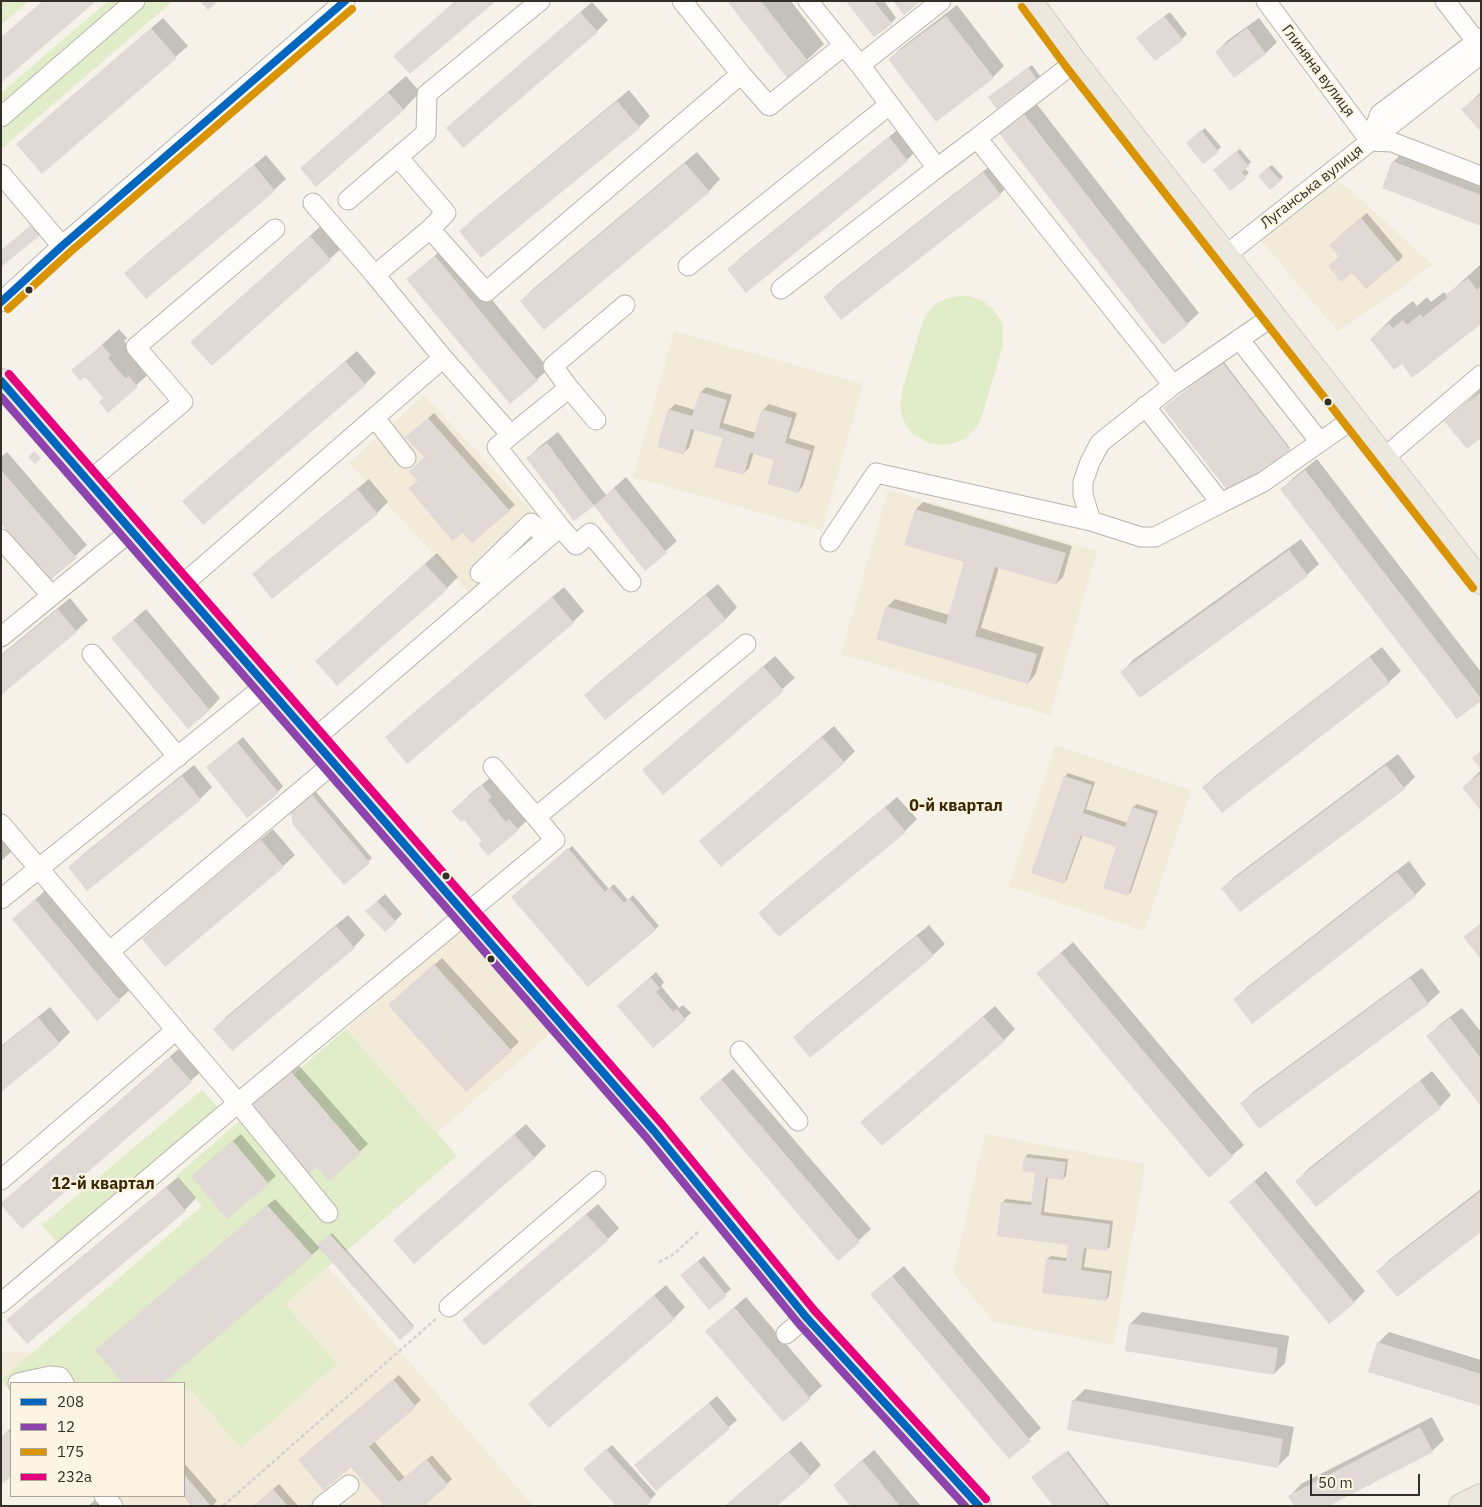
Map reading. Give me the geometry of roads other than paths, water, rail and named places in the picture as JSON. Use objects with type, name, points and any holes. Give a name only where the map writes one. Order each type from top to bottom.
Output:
[{"type":"main road","points":[[1030,1],[1075,62],[1481,582]]},
{"type":"main road","points":[[1,381],[654,1131],[806,1317],[979,1506]]},
{"type":"main road","points":[[1461,1506],[1481,1496]]},
{"type":"street","points":[[1,117],[135,1]]},
{"type":"street","points":[[348,200],[426,133],[427,94],[540,1]]},
{"type":"street","points":[[682,1],[769,106],[843,46]]},
{"type":"street","points":[[808,1],[860,65],[937,168]]},
{"type":"street","points":[[860,65],[941,1]]},
{"type":"street","name":"Глиняна вулиця","points":[[1266,1],[1370,141]]},
{"type":"street","points":[[1445,1],[1479,44]]},
{"type":"street","points":[[1,302],[335,4]]},
{"type":"street","name":"Луганська вулиця","points":[[1226,255],[1370,141],[1380,114],[1479,44]]},
{"type":"street","points":[[781,289],[1075,62]]},
{"type":"street","points":[[430,229],[486,292],[741,74]]},
{"type":"street","points":[[688,266],[889,105]]},
{"type":"street","points":[[977,138],[1172,385]]},
{"type":"street","points":[[1370,141],[1392,142],[1481,176]]},
{"type":"street","points":[[374,275],[430,229],[446,213],[398,157]]},
{"type":"street","points":[[1,174],[62,246]]},
{"type":"street","points":[[312,203],[511,436]]},
{"type":"street","points":[[88,482],[183,402],[136,347],[275,230]]},
{"type":"street","points":[[596,420],[568,388],[553,366],[625,305]]},
{"type":"street","points":[[1091,521],[1083,496],[1083,482],[1090,462],[1100,443],[1172,385],[1273,316]]},
{"type":"street","points":[[1239,340],[1320,442]]},
{"type":"street","points":[[180,586],[443,358]]},
{"type":"street","points":[[1384,458],[1481,375]]},
{"type":"street","points":[[553,532],[497,447],[568,388]]},
{"type":"street","points":[[1145,406],[1221,503]]},
{"type":"street","points":[[375,418],[406,458]]},
{"type":"street","points":[[830,542],[876,473],[1091,521],[1141,537],[1155,537],[1263,482],[1353,419]]},
{"type":"street","points":[[480,573],[531,523],[553,532],[576,545],[590,533],[631,582]]},
{"type":"street","points":[[1,637],[132,531]]},
{"type":"street","points":[[314,739],[553,532]]},
{"type":"street","points":[[1,539],[52,596]]},
{"type":"street","points":[[536,817],[746,644]]},
{"type":"street","points":[[92,654],[178,757]]},
{"type":"street","points":[[1,899],[266,685]]},
{"type":"street","points":[[110,951],[334,763]]},
{"type":"street","points":[[1,1303],[555,840],[493,766]]},
{"type":"street","points":[[1,824],[238,1103],[328,1213]]},
{"type":"street","points":[[1,1180],[176,1030]]},
{"type":"street","points":[[740,1051],[798,1121]]},
{"type":"street","points":[[449,1307],[596,1181]]},
{"type":"street","points":[[786,1334],[806,1317]]},
{"type":"street","points":[[23,1382],[50,1376],[60,1377],[63,1382]]},
{"type":"street","points":[[322,1506],[349,1485]]},
{"type":"district","name":"0-й квартал","points":[[956,806]]},
{"type":"district","name":"12-й квартал","points":[[103,1184]]}]
